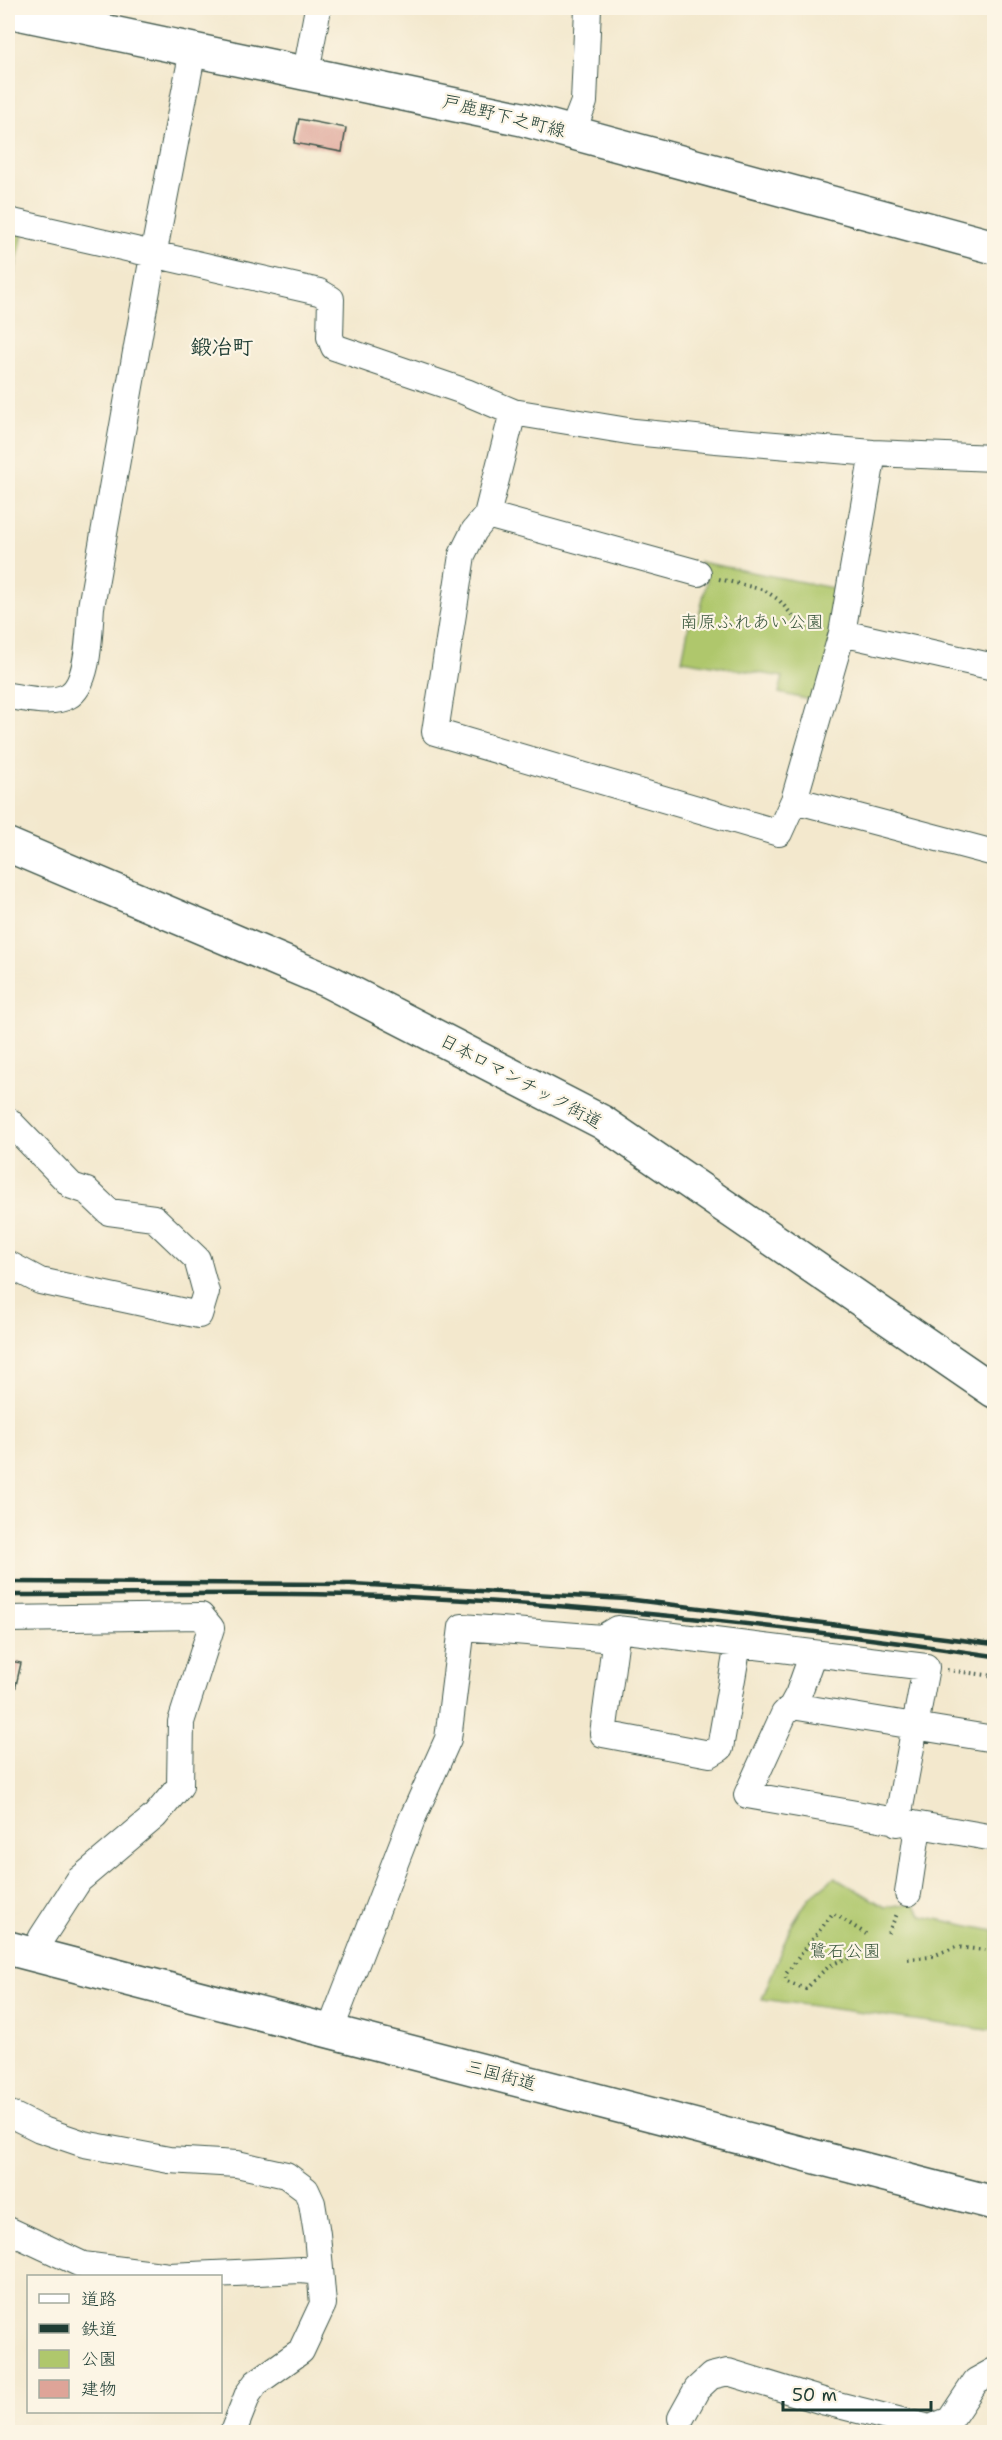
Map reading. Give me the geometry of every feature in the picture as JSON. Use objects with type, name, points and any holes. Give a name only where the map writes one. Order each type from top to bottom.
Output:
[{"type":"main road","name":"戸鹿野下之町線","points":[[8,10],[463,105],[994,247]]},
{"type":"main road","name":"日本ロマンチック街道","points":[[8,845],[327,981],[602,1122],[994,1391]]},
{"type":"main road","name":"三国街道","points":[[21,1952],[994,2204]]},
{"type":"street","points":[[306,72],[318,8]]},
{"type":"street","points":[[572,133],[584,102],[588,8]]},
{"type":"street","points":[[8,696],[54,699],[69,695],[81,680],[88,651],[91,607],[153,256],[193,50]]},
{"type":"street","points":[[8,222],[319,292],[331,299],[330,337],[334,347],[466,392],[513,412],[634,432],[873,453],[994,458]]},
{"type":"street","points":[[513,412],[487,515],[474,531],[462,555],[435,732],[779,833],[794,800],[842,633],[873,453]]},
{"type":"street","points":[[487,515],[698,573]]},
{"type":"street","points":[[842,633],[994,667]]},
{"type":"street","points":[[794,800],[994,853]]},
{"type":"street","points":[[8,1263],[40,1281],[199,1315],[206,1292],[197,1259],[154,1218],[109,1212],[87,1191],[72,1186],[9,1121]]},
{"type":"street","points":[[8,1619],[201,1616],[211,1628],[181,1722],[180,1786],[155,1816],[79,1880],[42,1937],[21,1952]]},
{"type":"street","points":[[330,2031],[412,1819],[448,1739],[462,1628],[602,1638],[617,1629],[926,1667],[915,1727],[908,1825],[908,1893]]},
{"type":"street","points":[[617,1629],[603,1734],[710,1754],[720,1748],[738,1644]]},
{"type":"street","points":[[813,1653],[798,1695],[784,1714],[747,1795],[908,1825],[994,1838]]},
{"type":"street","points":[[792,1706],[994,1738]]},
{"type":"street","points":[[8,2113],[40,2129],[136,2156],[237,2164],[294,2180],[306,2190],[312,2203],[323,2304],[301,2351],[256,2383],[248,2394],[233,2433]]},
{"type":"street","points":[[8,2230],[83,2265],[161,2275]]},
{"type":"street","points":[[191,2275],[301,2270],[320,2272]]},
{"type":"street","points":[[681,2418],[697,2389],[711,2376],[729,2372],[826,2402],[930,2428],[950,2420],[976,2381],[994,2371]]},
{"type":"path","points":[[698,573],[764,590],[779,600],[800,624],[842,633]]},
{"type":"path","points":[[926,1667],[994,1676]]},
{"type":"path","points":[[855,1957],[827,1966],[806,1989],[787,1982],[785,1975],[833,1913],[866,1934]]},
{"type":"path","points":[[908,1959],[930,1957],[956,1947],[994,1951]]},
{"type":"green space","points":[[8,231],[23,234],[8,300]]},
{"type":"green space","name":"南原ふれあい公園","points":[[700,562],[843,590],[819,702],[779,693],[783,677],[682,660],[690,620],[698,621],[707,580]]},
{"type":"green space","name":"鷺石公園","points":[[835,1877],[885,1907],[913,1903],[922,1916],[994,1931],[994,2031],[762,1999],[790,1928],[809,1898]]},
{"type":"building","points":[[299,119],[346,128],[342,152],[294,143]]},
{"type":"building","points":[[8,1655],[11,1656],[10,1661],[21,1663],[8,1721]]},
{"type":"railway","points":[[8,1582],[352,1584],[626,1599],[994,1644]]},
{"type":"railway","points":[[8,1595],[308,1594],[432,1598],[673,1616],[834,1634],[994,1656]]},
{"type":"district","name":"鍛冶町","points":[[222,347]]}]
